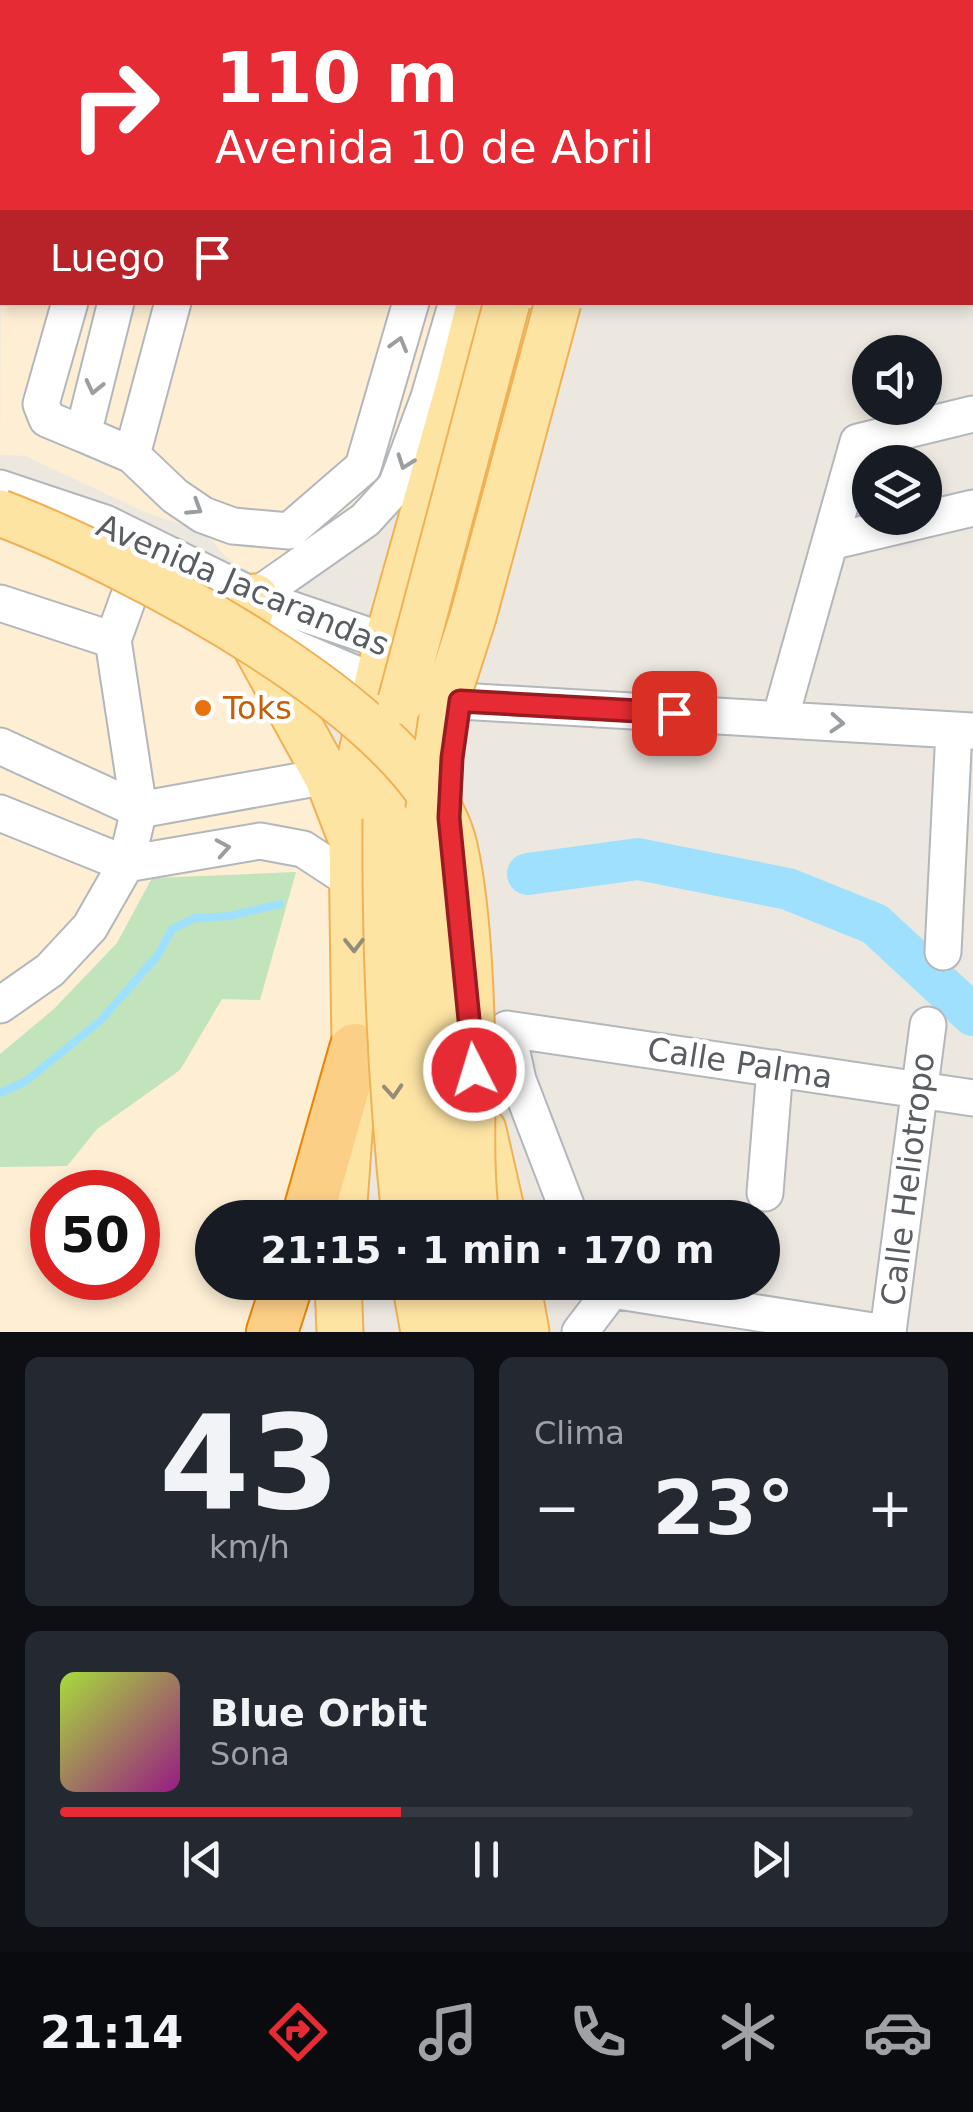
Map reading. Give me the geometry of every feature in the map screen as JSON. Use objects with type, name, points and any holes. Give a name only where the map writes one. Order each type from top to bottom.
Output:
[{"type":"highway","points":[[311,1200],[356,1049]]},
{"type":"highway","points":[[272,1332],[282,1300]]},
{"type":"main road","points":[[344,1200],[356,1049],[352,860],[360,762],[391,667],[441,452],[445,390],[479,305]]},
{"type":"main road","points":[[402,1200],[385,945],[386,819],[401,700],[506,305]]},
{"type":"main road","points":[[437,1200],[428,1092],[427,822],[443,710],[473,617],[557,305]]},
{"type":"main road","points":[[457,913],[445,902],[434,870],[432,815],[449,695],[577,305]]},
{"type":"main road","points":[[0,513],[125,567],[230,627],[372,730],[411,768],[438,803],[453,843],[463,913],[471,1018],[474,1200]]},
{"type":"main road","points":[[250,612],[317,758],[352,860]]},
{"type":"main road","points":[[317,758],[391,667]]},
{"type":"main road","points":[[449,695],[449,818],[457,913],[489,1031],[479,1106],[499,1200]]},
{"type":"main road","points":[[356,1049],[374,1016],[410,1001],[434,1003],[465,1024],[489,1031]]},
{"type":"main road","points":[[339,1300],[340,1332]]},
{"type":"main road","points":[[418,1300],[424,1332]]},
{"type":"main road","points":[[454,1300],[460,1332]]},
{"type":"main road","points":[[489,1300],[493,1332]]},
{"type":"main road","points":[[520,1300],[526,1332]]},
{"type":"street","points":[[69,305],[40,404],[48,419],[132,454],[176,496],[203,515],[233,526],[289,531],[364,467],[411,305]]},
{"type":"street","points":[[83,434],[115,305]]},
{"type":"street","points":[[132,454],[172,305]]},
{"type":"street","points":[[250,612],[364,520],[396,486],[445,390],[458,305]]},
{"type":"street","points":[[780,719],[858,442],[973,414]]},
{"type":"street","name":"Avenida Jacarandas","points":[[0,488],[95,520],[250,612]]},
{"type":"street","points":[[830,542],[973,508]]},
{"type":"street","points":[[80,554],[95,520]]},
{"type":"street","name":"Avenida Jacarandas","points":[[0,524],[135,579],[250,612],[391,667],[449,695]]},
{"type":"street","points":[[0,1004],[50,970],[90,927],[126,864],[139,810],[113,640],[135,579]]},
{"type":"street","points":[[0,603],[113,640]]},
{"type":"street","points":[[449,695],[964,731],[943,952]]},
{"type":"street","points":[[0,746],[139,810],[317,758]]},
{"type":"street","points":[[0,812],[126,864],[260,841],[352,860]]},
{"type":"street","name":"Calle Heliotropo","points":[[888,1332],[928,1025]]},
{"type":"street","points":[[489,1031],[518,1080],[564,1200]]},
{"type":"street","name":"Calle Palma","points":[[489,1031],[973,1098]]},
{"type":"street","points":[[765,1193],[775,1068]]},
{"type":"street","points":[[593,1306],[879,1332]]},
{"type":"shaded area","points":[[1,305],[456,305],[397,483],[276,572],[257,574],[226,557],[205,533],[145,512],[25,456],[0,455]]},
{"type":"shaded area","points":[[0,535],[258,652],[352,901],[311,1200],[195,1200],[195,1300],[287,1300],[279,1332],[0,1332],[0,1167],[67,1166],[97,1129],[180,1070],[222,999],[152,878],[117,943],[54,1009],[0,1054]]},
{"type":"green space","points":[[296,872],[260,1000],[222,999],[180,1070],[97,1129],[67,1166],[0,1167],[0,1054],[54,1009],[117,943],[152,878]]},
{"type":"waterway","points":[[528,874],[638,859],[788,889],[875,924],[973,1015]]},
{"type":"waterway","points":[[0,1093],[26,1081],[100,1021],[158,955],[172,929],[195,918],[230,916],[280,904]]},
{"type":"place","name":"Toks","points":[[203,708]]},
{"type":"route","points":[[474,1070],[449,818],[460,701],[674,713]]}]
